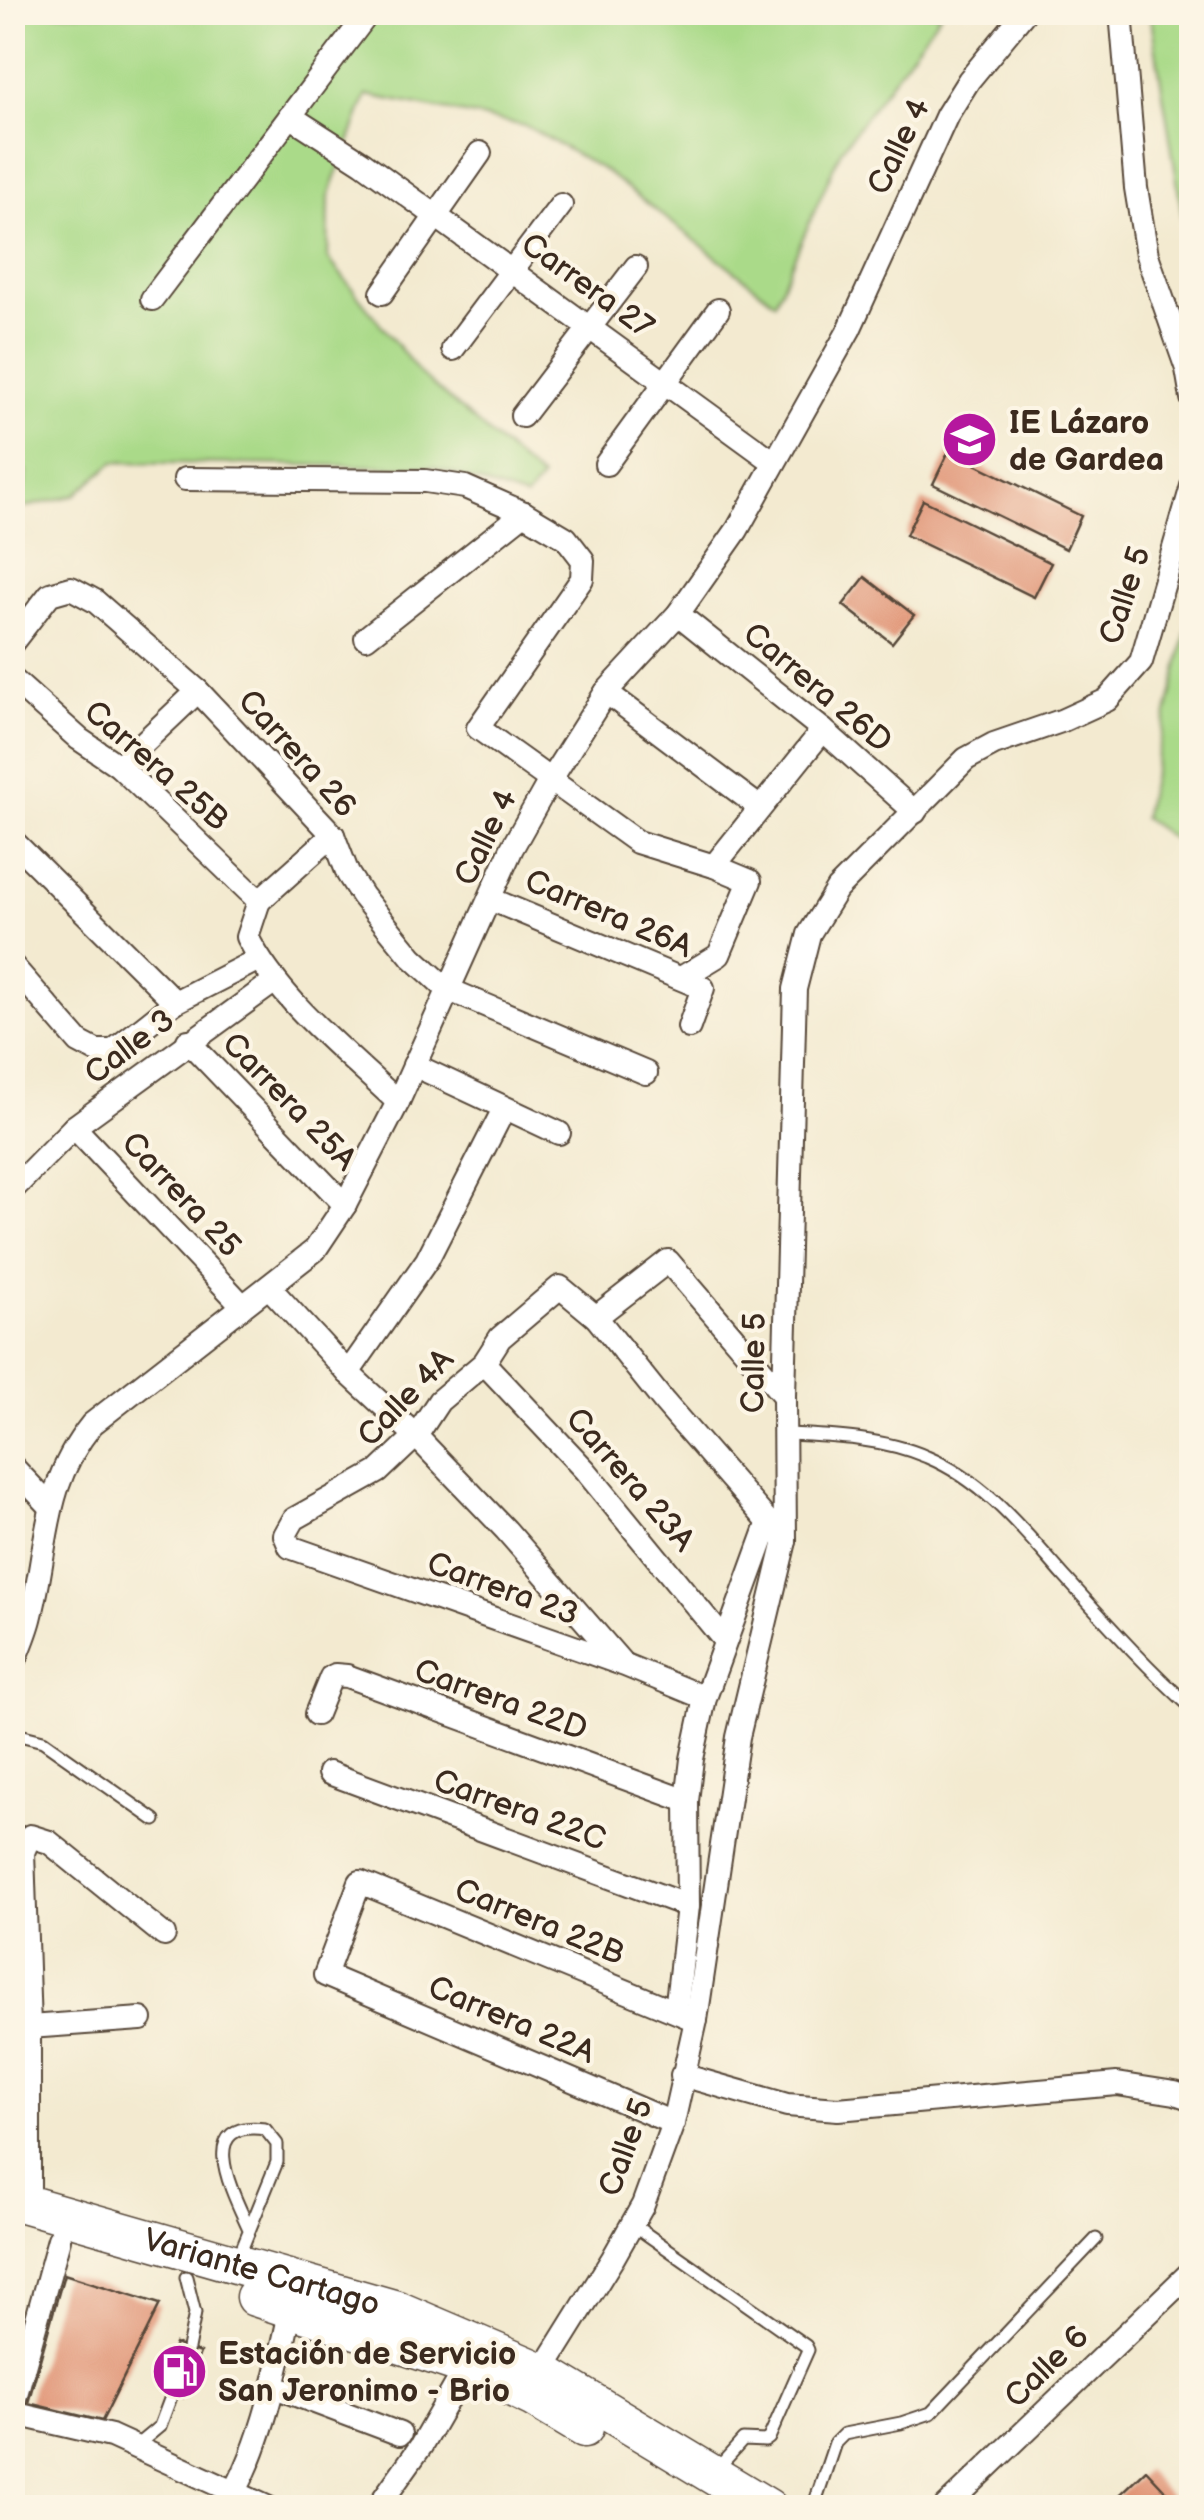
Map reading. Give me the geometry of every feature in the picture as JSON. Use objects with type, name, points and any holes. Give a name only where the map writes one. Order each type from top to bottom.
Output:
[{"type":"highway","name":"Variante Cartago","points":[[18,2211],[59,2239],[291,2308],[467,2366],[715,2492],[768,2508]]},
{"type":"highway","name":"Variante Cartago","points":[[18,2211],[397,2310],[542,2372],[715,2492]]},
{"type":"street","points":[[152,299],[369,12]]},
{"type":"street","name":"Calle 4","points":[[12,1667],[50,1506],[72,1449],[92,1424],[315,1250],[345,1205],[398,1102],[512,848],[549,782],[606,692],[678,614],[737,530],[848,330],[947,115],[1024,12]]},
{"type":"street","points":[[1120,12],[1136,188],[1148,255],[1192,398]]},
{"type":"street","name":"Carrera 27","points":[[290,116],[362,162],[774,462]]},
{"type":"street","points":[[382,293],[480,153]]},
{"type":"street","points":[[452,350],[561,205]]},
{"type":"street","points":[[522,416],[636,267]]},
{"type":"street","points":[[606,464],[718,310]]},
{"type":"street","points":[[185,480],[424,481],[464,487],[524,513],[566,538],[583,560],[582,579],[478,728],[637,842],[714,866],[750,882],[719,955],[692,983],[688,1027]]},
{"type":"street","name":"Calle 5","points":[[542,2372],[643,2204],[673,2123],[682,2075],[686,2016],[738,1738],[785,1541],[784,1396],[795,988],[809,934],[837,889],[966,759],[994,744],[1107,700],[1130,674],[1140,662],[1192,486]]},
{"type":"street","points":[[366,638],[524,513]]},
{"type":"street","name":"Carrera 26","points":[[12,643],[50,594],[71,588],[95,601],[198,691],[334,836],[348,874],[362,896],[412,957],[447,989],[646,1073]]},
{"type":"street","name":"Carrera 26D","points":[[678,614],[823,730],[915,812]]},
{"type":"street","name":"Carrera 25B","points":[[12,679],[79,739],[118,766],[258,901]]},
{"type":"street","points":[[118,766],[198,691]]},
{"type":"street","points":[[606,692],[759,806]]},
{"type":"street","points":[[714,866],[823,730]]},
{"type":"street","points":[[334,836],[258,901],[247,937],[258,960],[276,981],[398,1102]]},
{"type":"street","points":[[12,840],[176,1002]]},
{"type":"street","name":"Carrera 26A","points":[[490,899],[692,983]]},
{"type":"street","points":[[12,965],[79,1042],[96,1052],[113,1051],[176,1002],[258,960]]},
{"type":"street","name":"Calle 3","points":[[18,1182],[74,1127],[276,981]]},
{"type":"street","name":"Carrera 25A","points":[[188,1042],[345,1205]]},
{"type":"street","points":[[414,1065],[559,1133]]},
{"type":"street","points":[[348,1373],[426,1260],[504,1109]]},
{"type":"street","name":"Carrera 25","points":[[74,1127],[242,1305]]},
{"type":"street","points":[[784,1396],[668,1260],[596,1317],[785,1541]]},
{"type":"street","points":[[269,1286],[348,1373],[416,1436],[506,1530],[625,1666]]},
{"type":"street","name":"Calle 4A","points":[[285,1535],[294,1519],[378,1472],[416,1436],[440,1401],[484,1363],[500,1338],[560,1287],[596,1317]]},
{"type":"street","name":"Carrera 23A","points":[[484,1363],[586,1470],[725,1640]]},
{"type":"street","points":[[12,1466],[50,1506]]},
{"type":"street","points":[[686,2016],[687,1801],[692,1758],[705,1698],[769,1522]]},
{"type":"street","name":"Carrera 23","points":[[285,1535],[290,1547],[705,1698]]},
{"type":"street","name":"Carrera 22D","points":[[316,1714],[330,1677],[348,1676],[687,1801]]},
{"type":"street","name":"Carrera 22C","points":[[330,1772],[688,1906]]},
{"type":"street","points":[[18,2211],[29,2027],[23,1852],[30,1836],[49,1842],[164,1935]]},
{"type":"street","name":"Carrera 22B","points":[[360,1882],[686,2016]]},
{"type":"street","name":"Carrera 22A","points":[[360,1882],[325,1976],[673,2123]]},
{"type":"street","points":[[29,2027],[141,2019]]},
{"type":"street","points":[[682,2075],[788,2105],[838,2109],[1118,2084],[1175,2092],[1192,2100]]},
{"type":"street","points":[[59,2239],[12,2411],[111,2436],[136,2446],[230,2500],[269,2508]]},
{"type":"street","name":"Calle 6","points":[[946,2508],[1192,2271]]},
{"type":"street","points":[[230,2500],[274,2387],[291,2308]]},
{"type":"street","points":[[377,2508],[421,2446],[467,2366]]},
{"type":"street","points":[[274,2387],[400,2434]]},
{"type":"lane","points":[[785,1434],[847,1437],[924,1455],[959,1472],[1001,1506],[1149,1670],[1192,1708]]},
{"type":"lane","points":[[12,1733],[43,1741],[155,1820]]},
{"type":"lane","points":[[234,2266],[277,2162],[278,2144],[265,2128],[246,2126],[232,2134],[225,2147],[223,2169],[249,2229]]},
{"type":"lane","points":[[632,2224],[808,2350],[769,2438],[765,2442],[743,2440],[715,2492]]},
{"type":"lane","points":[[812,2508],[835,2443],[844,2434],[931,2413],[1096,2239]]},
{"type":"lane","points":[[186,2277],[194,2314],[188,2348]]},
{"type":"lane","points":[[136,2446],[160,2426],[172,2394]]},
{"type":"green space","points":[[12,13],[941,13],[841,150],[775,302],[605,171],[526,126],[367,95],[329,196],[328,258],[421,375],[541,479],[526,498],[433,467],[114,462],[75,495],[18,509],[27,473],[12,461]]},
{"type":"green space","points":[[1150,13],[1191,13],[1191,269]]},
{"type":"green space","points":[[1191,610],[1192,851],[1143,818]]},
{"type":"building","points":[[949,451],[1081,516],[1066,549],[933,484]]},
{"type":"building","points":[[923,500],[1051,563],[1034,597],[906,535]]},
{"type":"building","points":[[865,577],[914,615],[892,643],[843,605]]},
{"type":"building","points":[[64,2274],[160,2304],[102,2421],[28,2403]]},
{"type":"building","name":"Estación de Servicio San Jeronimo - Brio","points":[[175,2344],[200,2353],[183,2398],[158,2389]]},
{"type":"building","points":[[1146,2470],[1174,2500],[1166,2508],[1106,2508]]},
{"type":"place","name":"IE Lázaro de Gardea","points":[[970,440]]},
{"type":"place","name":"Estación de Servicio San Jeronimo - Brio","points":[[179,2371]]}]
